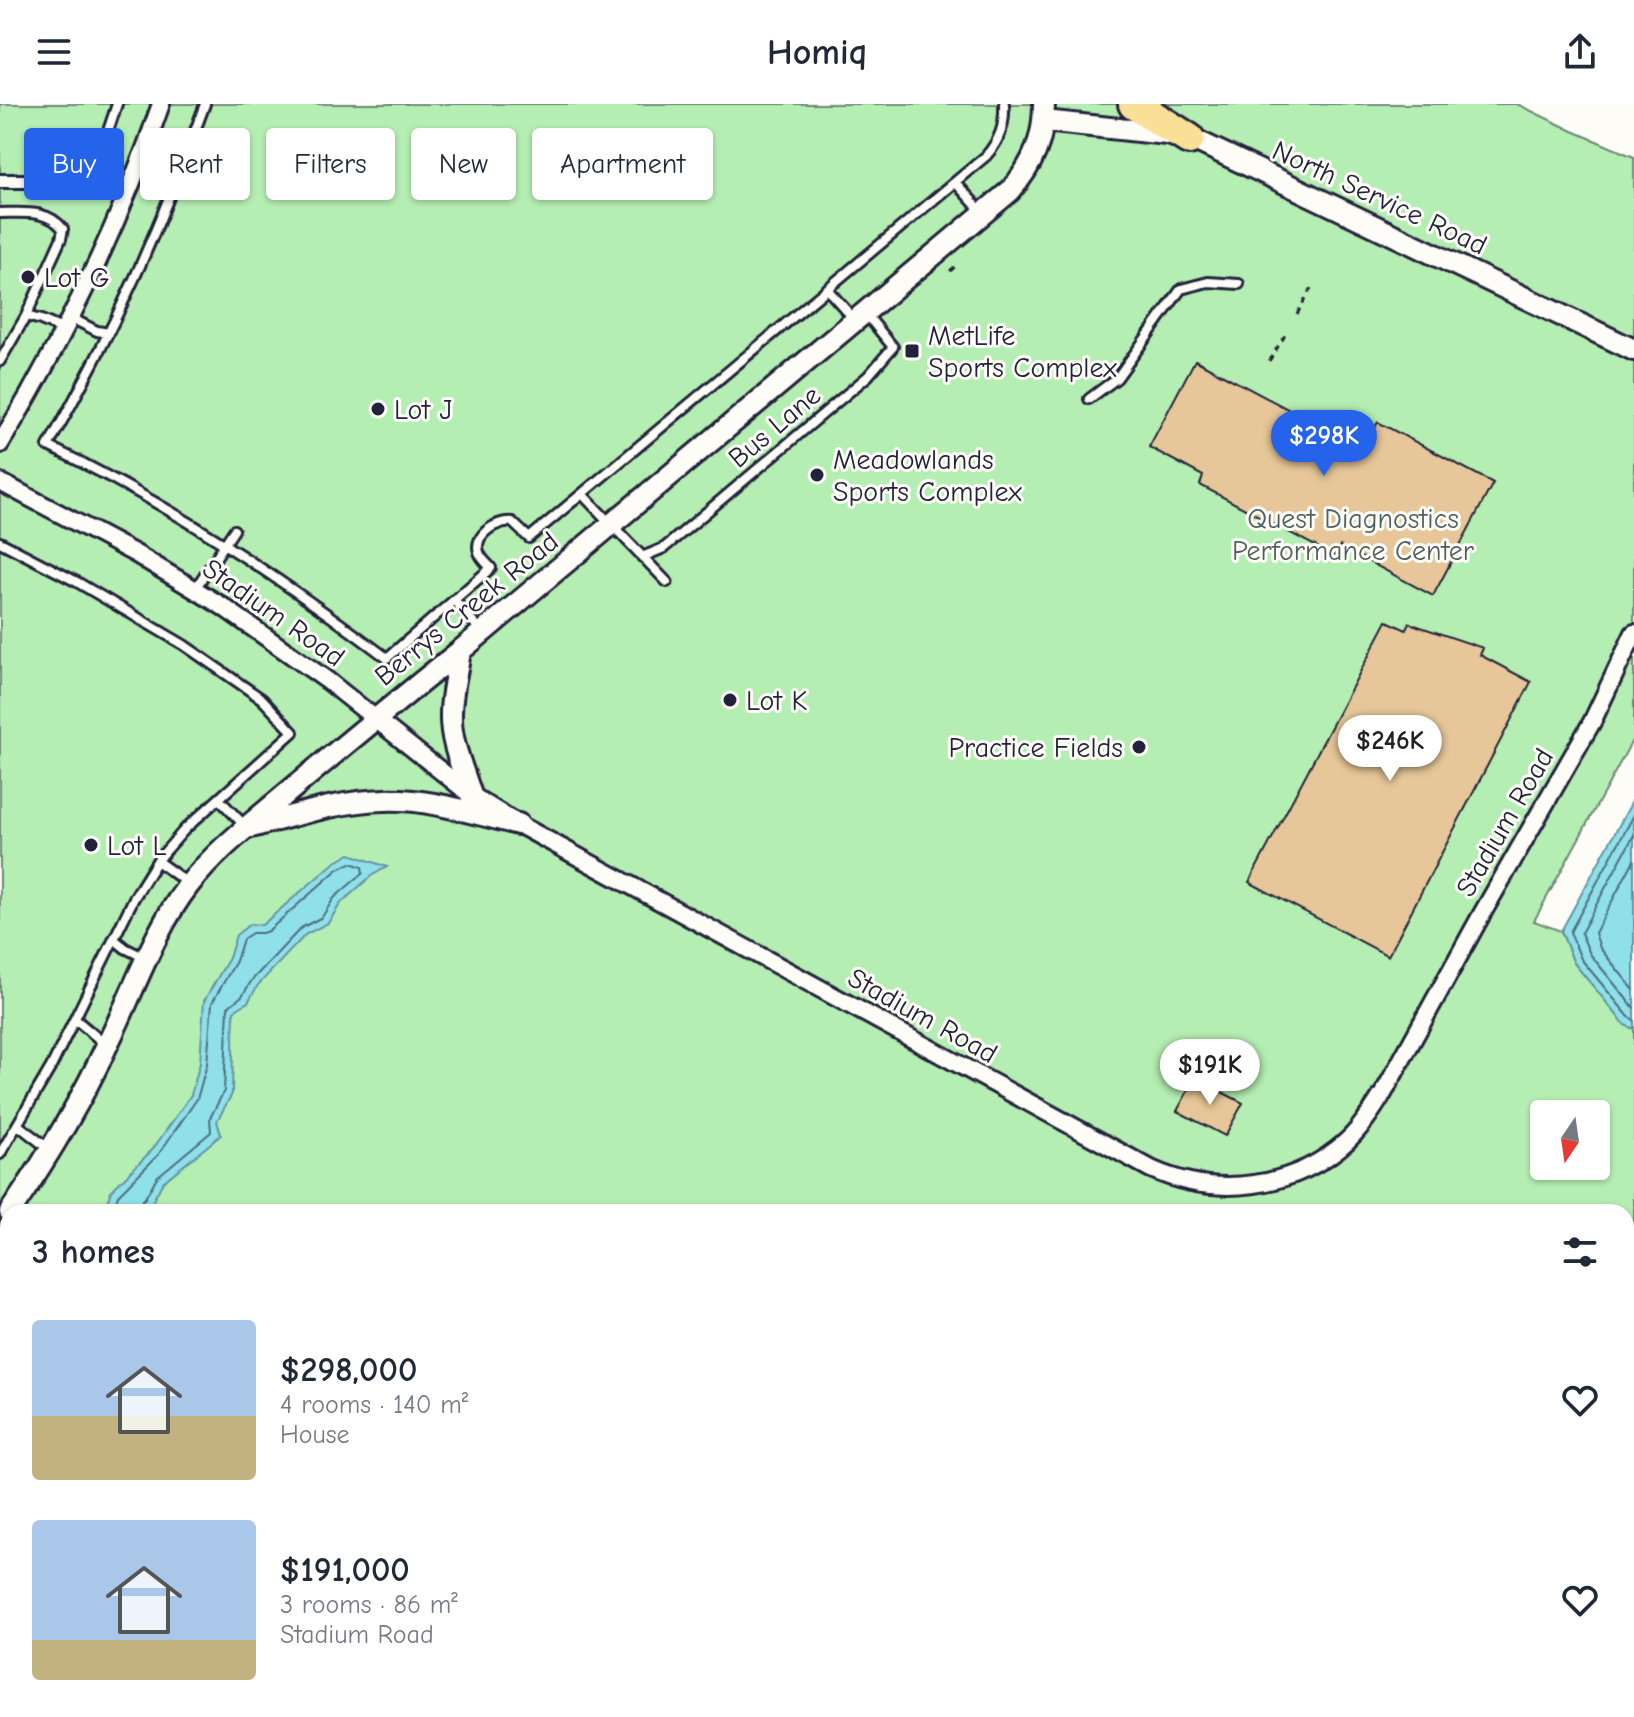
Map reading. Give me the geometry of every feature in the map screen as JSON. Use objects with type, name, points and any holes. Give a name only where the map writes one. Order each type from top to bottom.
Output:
[{"type":"highway","points":[[1134,104],[1189,139]]},
{"type":"street","points":[[0,444],[68,324],[109,237],[133,181],[156,105]]},
{"type":"street","name":"North Service Road","points":[[1044,112],[1189,139],[1634,350]]},
{"type":"street","name":"Berrys Creek Road","points":[[15,1204],[50,1150],[107,1046],[170,915],[189,884],[247,828],[375,719],[1010,191],[1025,174],[1036,154],[1044,112]]},
{"type":"street","points":[[0,181],[24,181]]},
{"type":"street","name":"Stadium Road","points":[[0,482],[98,532],[195,589],[292,654],[471,795],[518,824],[1151,1169],[1178,1180],[1203,1185],[1232,1187],[1258,1184],[1296,1173],[1328,1156],[1348,1140],[1368,1116],[1592,722],[1634,633]]},
{"type":"street","points":[[460,651],[451,704],[451,725],[471,795]]},
{"type":"street","points":[[247,828],[340,805],[386,800],[436,805],[518,824]]},
{"type":"lane","points":[[109,128],[117,104]]},
{"type":"lane","points":[[196,128],[205,104]]},
{"type":"lane","points":[[168,200],[109,333],[48,446],[113,478],[225,544],[387,658],[491,568],[478,547],[480,538],[487,531],[500,522],[512,522],[529,538],[986,156],[997,142],[1003,123],[1004,104]]},
{"type":"lane","points":[[955,182],[983,213]]},
{"type":"lane","points":[[0,213],[36,213],[59,223],[63,229],[26,316],[0,361]]},
{"type":"lane","points":[[1089,399],[1117,378],[1181,289],[1208,282],[1239,284]]},
{"type":"lane","points":[[827,289],[860,316]]},
{"type":"lane","points":[[26,316],[109,333]]},
{"type":"lane","name":"Bus Lane","points":[[642,557],[664,548],[868,376],[893,347],[860,316]]},
{"type":"lane","points":[[582,494],[667,582]]},
{"type":"lane","points":[[195,589],[234,530]]},
{"type":"lane","points":[[0,542],[77,582],[184,645],[262,699],[293,732],[185,829],[157,861],[134,898],[51,1067],[0,1154]]},
{"type":"lane","points":[[454,600],[482,632]]},
{"type":"lane","points":[[219,799],[247,828]]},
{"type":"lane","points":[[157,861],[189,884]]},
{"type":"lane","points":[[114,939],[148,959]]},
{"type":"lane","points":[[75,1019],[107,1046]]},
{"type":"lane","points":[[18,1125],[50,1150]]},
{"type":"path","points":[[950,271],[958,264]]},
{"type":"path","points":[[1297,314],[1311,288]]},
{"type":"path","points":[[1269,361],[1287,332]]},
{"type":"green space","name":"Meadowlands Sports Complex","points":[[0,104],[1517,104],[1634,157],[1634,737],[1534,921],[1561,931],[1574,963],[1625,1025],[1634,1029],[1634,1204],[0,1204]]},
{"type":"water","points":[[1634,798],[1634,1029],[1625,1025],[1574,963],[1561,931]]},
{"type":"water","points":[[350,854],[387,867],[371,876],[341,903],[328,923],[306,934],[258,985],[248,1002],[234,1011],[232,1094],[217,1121],[221,1135],[163,1182],[151,1204],[107,1204],[111,1191],[152,1150],[191,1095],[200,1063],[204,1001],[229,958],[236,935],[250,924],[262,925],[334,863]]},
{"type":"building","points":[[1195,360],[1363,449],[1378,422],[1493,483],[1433,596],[1340,546],[1334,556],[1200,485],[1203,476],[1149,447]]},
{"type":"building","points":[[1387,621],[1406,630],[1409,623],[1483,648],[1480,655],[1531,682],[1388,956],[1249,882]]},
{"type":"building","points":[[1195,1078],[1243,1103],[1225,1136],[1177,1111]]},
{"type":"place","name":"Lot G","points":[[28,277]]},
{"type":"place","name":"MetLife Sports Complex","points":[[912,351]]},
{"type":"place","name":"Lot J","points":[[378,409]]},
{"type":"place","name":"Meadowlands Sports Complex","points":[[817,475]]},
{"type":"place","name":"Lot K","points":[[730,700]]},
{"type":"place","name":"Practice Fields","points":[[1139,747]]},
{"type":"place","name":"Lot L","points":[[91,845]]},
{"type":"park label","name":"Quest Diagnostics Performance Center","points":[[1353,534]]}]
